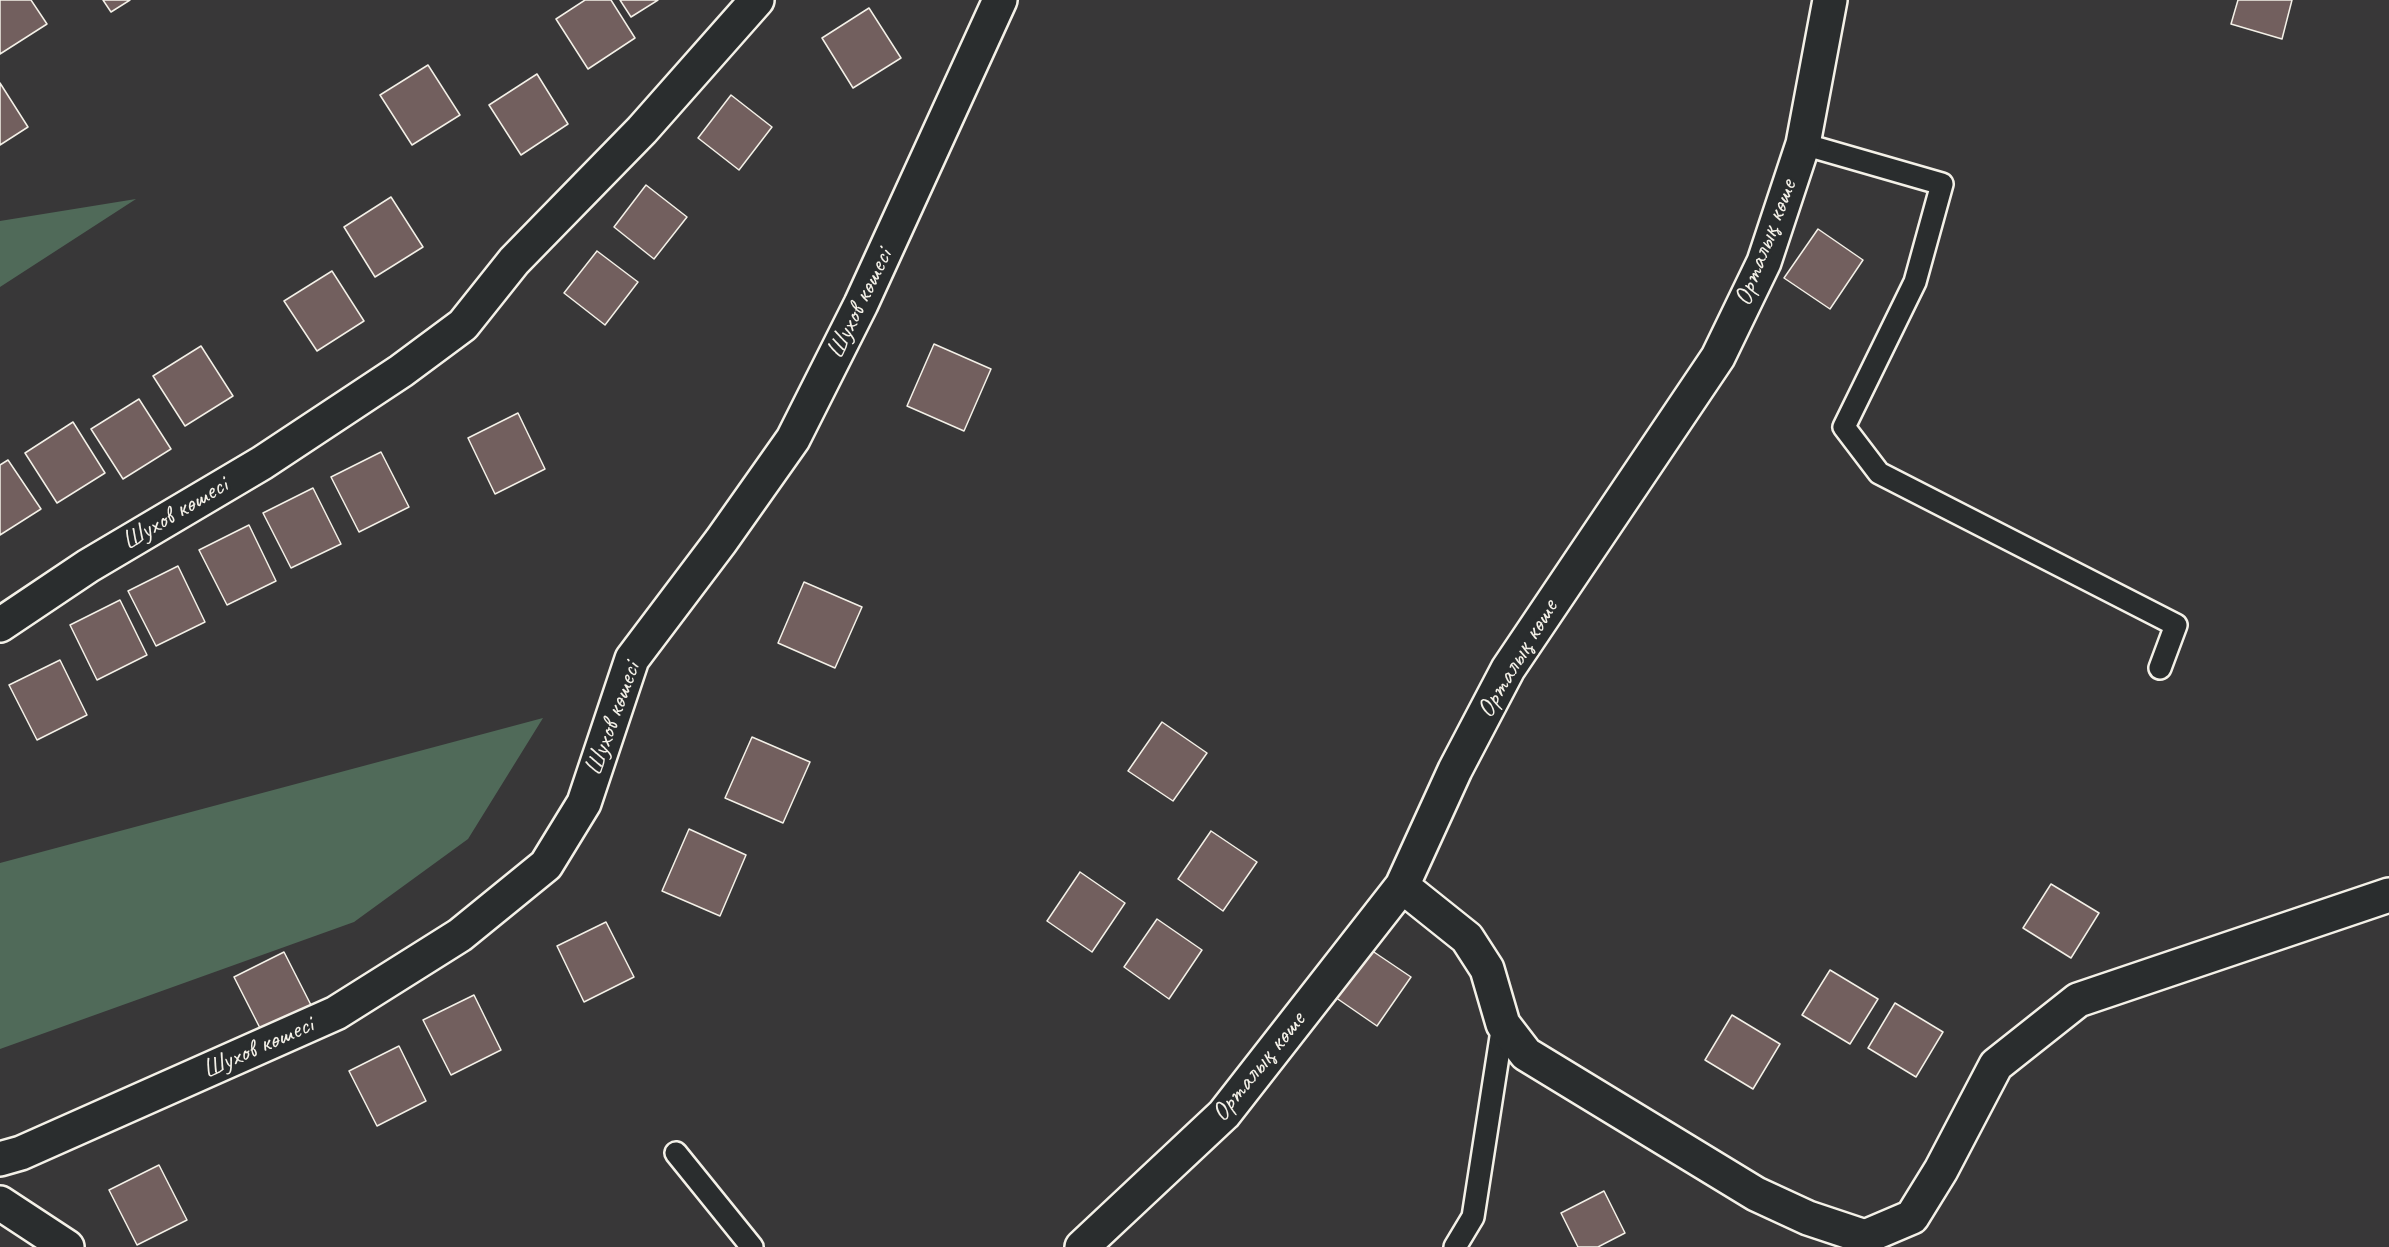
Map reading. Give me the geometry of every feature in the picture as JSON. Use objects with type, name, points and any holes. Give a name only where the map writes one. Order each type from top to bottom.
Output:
[{"type":"street","name":"Шухов көшесі","points":[[0,625],[88,566],[262,463],[401,371],[463,325],[514,261],[642,130],[757,0]]},
{"type":"street","name":"Шухов көшесі","points":[[0,1159],[21,1153],[336,1013],[459,935],[546,864],[584,803],[632,658],[721,541],[793,439],[861,304],[1000,0]]},
{"type":"street","name":"Орталық көше","points":[[1082,1247],[1224,1114],[1402,886],[1455,771],[1508,669],[1718,357],[1764,262],[1803,144],[1830,0]]},
{"type":"street","points":[[1402,886],[1467,938],[1487,969],[1503,1024],[1526,1054],[1756,1194],[1867,1242],[1912,1217],[1941,1170],[1996,1065],[2078,1000],[2389,895]]},
{"type":"street","points":[[0,1203],[67,1247]]},
{"type":"lane","points":[[1803,144],[1941,184],[1916,282],[1844,428],[1879,473],[2176,625],[2160,668]]},
{"type":"lane","points":[[1455,1247],[1473,1216],[1503,1024]]},
{"type":"lane","points":[[676,1153],[752,1247]]},
{"type":"green space","points":[[136,199],[0,287],[0,221]]},
{"type":"green space","points":[[543,718],[468,839],[354,922],[0,1049],[0,863]]},
{"type":"building","points":[[0,0],[31,0],[47,24],[0,54]]},
{"type":"building","points":[[103,0],[130,0],[111,12]]},
{"type":"building","points":[[585,0],[611,0],[635,38],[588,69],[556,19]]},
{"type":"building","points":[[620,0],[658,0],[631,17]]},
{"type":"building","points":[[2238,0],[2292,0],[2282,39],[2231,24]]},
{"type":"building","points":[[869,8],[901,58],[853,88],[822,38]]},
{"type":"building","points":[[428,65],[460,115],[412,145],[380,95]]},
{"type":"building","points":[[537,74],[568,124],[521,155],[489,105]]},
{"type":"building","points":[[0,83],[28,127],[0,145]]},
{"type":"building","points":[[731,95],[772,127],[739,170],[698,138]]},
{"type":"building","points":[[646,185],[687,217],[654,259],[614,227]]},
{"type":"building","points":[[391,197],[423,247],[375,277],[344,227]]},
{"type":"building","points":[[1818,229],[1863,260],[1830,309],[1784,278]]},
{"type":"building","points":[[597,251],[638,282],[605,325],[564,293]]},
{"type":"building","points":[[332,271],[364,321],[317,351],[284,301]]},
{"type":"building","points":[[934,344],[991,369],[964,431],[907,406]]},
{"type":"building","points":[[201,346],[233,396],[185,426],[153,376]]},
{"type":"building","points":[[139,399],[171,449],[123,479],[91,429]]},
{"type":"building","points":[[518,413],[545,469],[495,494],[468,438]]},
{"type":"building","points":[[73,422],[105,473],[57,503],[25,453]]},
{"type":"building","points":[[381,452],[409,507],[359,532],[331,477]]},
{"type":"building","points":[[8,460],[41,509],[0,535],[0,465]]},
{"type":"building","points":[[313,488],[341,544],[291,568],[263,513]]},
{"type":"building","points":[[249,525],[276,581],[227,605],[199,550]]},
{"type":"building","points":[[178,566],[205,622],[156,646],[128,591]]},
{"type":"building","points":[[804,582],[862,607],[835,668],[778,643]]},
{"type":"building","points":[[120,600],[147,655],[97,680],[70,625]]},
{"type":"building","points":[[60,660],[87,715],[37,740],[9,685]]},
{"type":"building","points":[[1162,722],[1207,753],[1173,801],[1128,771]]},
{"type":"building","points":[[752,737],[810,762],[783,823],[725,798]]},
{"type":"building","points":[[689,829],[746,855],[720,916],[662,891]]},
{"type":"building","points":[[1211,831],[1257,862],[1223,911],[1178,879]]},
{"type":"building","points":[[1080,872],[1125,903],[1092,952],[1047,921]]},
{"type":"building","points":[[2051,884],[2099,913],[2071,958],[2023,928]]},
{"type":"building","points":[[1157,919],[1202,950],[1169,999],[1124,967]]},
{"type":"building","points":[[606,922],[634,977],[584,1002],[557,946]]},
{"type":"building","points":[[1365,946],[1411,977],[1377,1026],[1332,995]]},
{"type":"building","points":[[284,952],[312,1007],[262,1032],[234,977]]},
{"type":"building","points":[[1830,970],[1878,999],[1850,1044],[1802,1015]]},
{"type":"building","points":[[474,995],[501,1050],[451,1075],[423,1020]]},
{"type":"building","points":[[1895,1003],[1943,1032],[1916,1077],[1868,1048]]},
{"type":"building","points":[[1732,1015],[1780,1044],[1753,1089],[1705,1060]]},
{"type":"building","points":[[399,1046],[426,1101],[377,1126],[349,1071]]},
{"type":"building","points":[[159,1165],[187,1220],[137,1245],[109,1190]]},
{"type":"building","points":[[1604,1191],[1625,1233],[1598,1247],[1578,1247],[1561,1213]]}]
